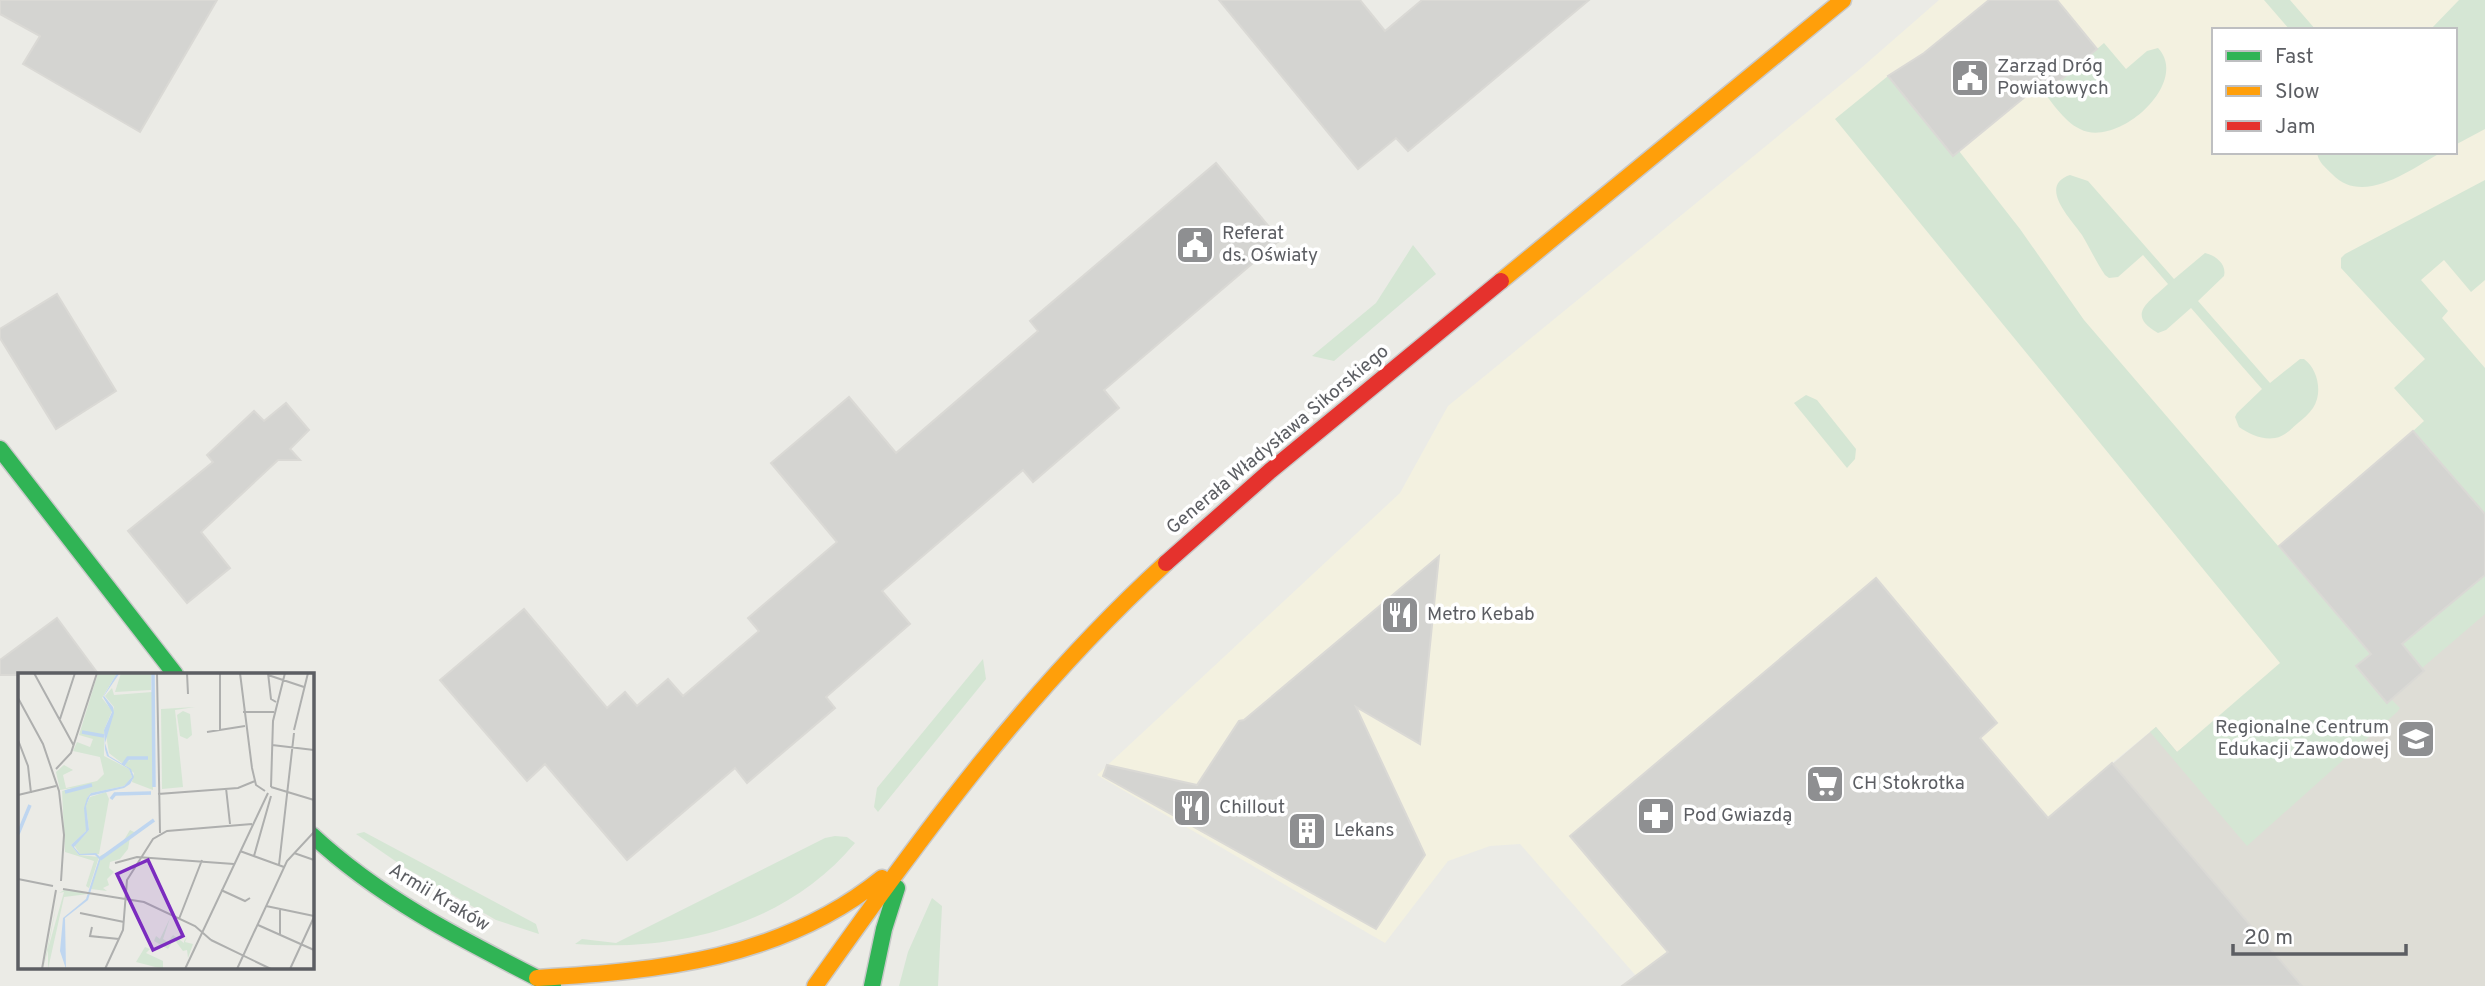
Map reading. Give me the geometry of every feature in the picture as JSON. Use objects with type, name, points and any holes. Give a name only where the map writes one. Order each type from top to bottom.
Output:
[{"type":"street","name":"Generała Władysława Sikorskiego","points":[[815,986],[907,856],[986,754],[1091,634],[1202,529],[1843,0]]},
{"type":"street","points":[[0,449],[174,673]]},
{"type":"street","name":"Armii Kraków","points":[[313,836],[341,862],[424,917],[541,982],[553,986]]},
{"type":"street","points":[[541,982],[654,971],[698,963],[753,947],[808,925],[872,886],[907,856]]},
{"type":"street","points":[[872,986],[884,929],[907,856]]},
{"type":"shaded area","points":[[1939,0],[2485,0],[2485,502],[2241,832],[2156,727],[2112,763],[2174,922],[1645,986],[1520,844],[1490,846],[1448,861],[1385,943],[1097,775],[1400,493],[1448,406],[1860,69]]},
{"type":"shaded area","name":"Regionalne Centrum Edukacji Zawodowej","points":[[2485,502],[2485,986],[2100,986],[2070,800],[2156,727],[2177,752]]},
{"type":"green space","points":[[2264,0],[2290,0],[2314,28],[2288,28]]},
{"type":"green space","points":[[2459,0],[2485,0],[2485,129],[2457,144],[2457,28],[2432,28]]},
{"type":"green space","points":[[2104,43],[2126,69],[2147,51],[2158,48],[2166,62],[2165,78],[2158,94],[2130,121],[2112,130],[2095,133],[2080,129],[2068,121],[2038,85],[2047,77],[2055,85]]},
{"type":"green space","points":[[1888,76],[1952,155],[1959,151],[2020,229],[2084,320],[2315,589],[2450,474],[2413,431],[2424,421],[2394,388],[2425,359],[2341,268],[2341,258],[2485,180],[2485,280],[2471,292],[2444,260],[2421,280],[2448,311],[2442,318],[2485,368],[2485,614],[2422,668],[2391,699],[2400,708],[2397,712],[2247,846],[2150,732],[2156,727],[2177,752],[2280,663],[1835,119]]},
{"type":"green space","points":[[2439,154],[2387,182],[2358,187],[2344,183],[2332,174],[2320,162],[2318,156]]},
{"type":"green space","points":[[2070,175],[2088,181],[2174,279],[2205,253],[2219,261],[2224,268],[2224,276],[2198,301],[2270,383],[2300,359],[2309,363],[2318,382],[2318,395],[2313,408],[2306,416],[2275,438],[2256,436],[2239,427],[2235,417],[2237,413],[2262,389],[2191,308],[2166,330],[2158,333],[2148,326],[2143,320],[2144,308],[2168,284],[2143,255],[2118,277],[2109,278],[2105,275],[2060,204],[2057,187],[2061,180]]},
{"type":"green space","points":[[1413,245],[1436,274],[1334,361],[1312,356],[1376,303]]},
{"type":"green space","points":[[1806,395],[1817,400],[1856,449],[1855,459],[1847,468],[1794,403]]},
{"type":"green space","points":[[983,659],[986,679],[878,812],[874,807],[877,788]]},
{"type":"green space","points":[[364,832],[536,924],[539,934],[496,920],[404,867],[356,834]]},
{"type":"green space","points":[[847,837],[855,843],[828,871],[797,894],[764,913],[691,937],[653,943],[575,944],[582,939],[616,943],[825,838]]},
{"type":"green space","points":[[932,898],[942,906],[938,986],[899,986],[908,952]]},
{"type":"building","points":[[0,0],[217,0],[140,132],[23,64],[40,36],[0,14]]},
{"type":"building","points":[[1219,0],[1360,0],[1385,31],[1422,0],[1589,0],[1408,151],[1396,138],[1358,169]]},
{"type":"building","name":"Zarząd Dróg Powiatowych","points":[[1989,0],[2057,0],[2097,49],[2055,85],[2048,78],[1953,156],[1888,76],[1924,53]]},
{"type":"building","points":[[1216,163],[1280,240],[1104,390],[1119,408],[1033,482],[1023,470],[882,591],[910,624],[826,697],[835,708],[747,783],[735,768],[627,860],[545,764],[527,781],[440,680],[524,609],[607,708],[625,692],[637,706],[668,679],[683,696],[759,631],[748,618],[837,542],[771,463],[849,397],[896,453],[1038,331],[1030,321]]},
{"type":"building","points":[[57,294],[116,391],[56,429],[0,338],[0,329]]},
{"type":"building","points":[[286,403],[309,430],[290,449],[300,460],[278,460],[201,532],[230,568],[187,603],[128,531],[213,462],[207,455],[254,411],[264,421]]},
{"type":"building","points":[[2413,431],[2485,514],[2485,575],[2402,644],[2424,671],[2387,703],[2356,666],[2371,654],[2279,546]]},
{"type":"building","name":"Lekans","points":[[1439,556],[1420,744],[1356,707],[1425,855],[1376,929],[1103,776],[1107,765],[1197,785],[1239,721],[1244,720]]},
{"type":"building","name":"CH Stokrotka","points":[[1876,578],[1997,723],[1980,738],[2048,818],[2112,763],[2302,986],[1622,986],[1668,952],[1570,836]]},
{"type":"building","points":[[57,618],[98,673],[0,675],[0,660]]},
{"type":"traffic: fast","points":[[0,449],[174,673]]},
{"type":"traffic: fast","points":[[313,836],[339,859],[427,919],[553,986]]},
{"type":"traffic: fast","points":[[872,986],[884,929],[897,888]]},
{"type":"traffic: slow","points":[[1501,281],[1843,0]]},
{"type":"traffic: slow","points":[[815,986],[896,873],[1022,713],[1067,662],[1166,563]]},
{"type":"traffic: slow","points":[[537,978],[629,971],[718,956],[803,927],[844,905],[882,878]]},
{"type":"traffic: jam","points":[[1166,563],[1270,471],[1501,281]]},
{"type":"place","name":"Zarząd Dróg Powiatowych","points":[[1970,78]]},
{"type":"place","name":"Referat ds. Oświaty","points":[[1195,245]]},
{"type":"place","name":"Metro Kebab","points":[[1400,615]]},
{"type":"place","name":"Regionalne Centrum Edukacji Zawodowej","points":[[2416,739]]},
{"type":"place","name":"CH Stokrotka","points":[[1825,784]]},
{"type":"place","name":"Chillout","points":[[1192,808]]},
{"type":"place","name":"Pod Gwiazdą","points":[[1656,816]]},
{"type":"place","name":"Lekans","points":[[1307,831]]}]
